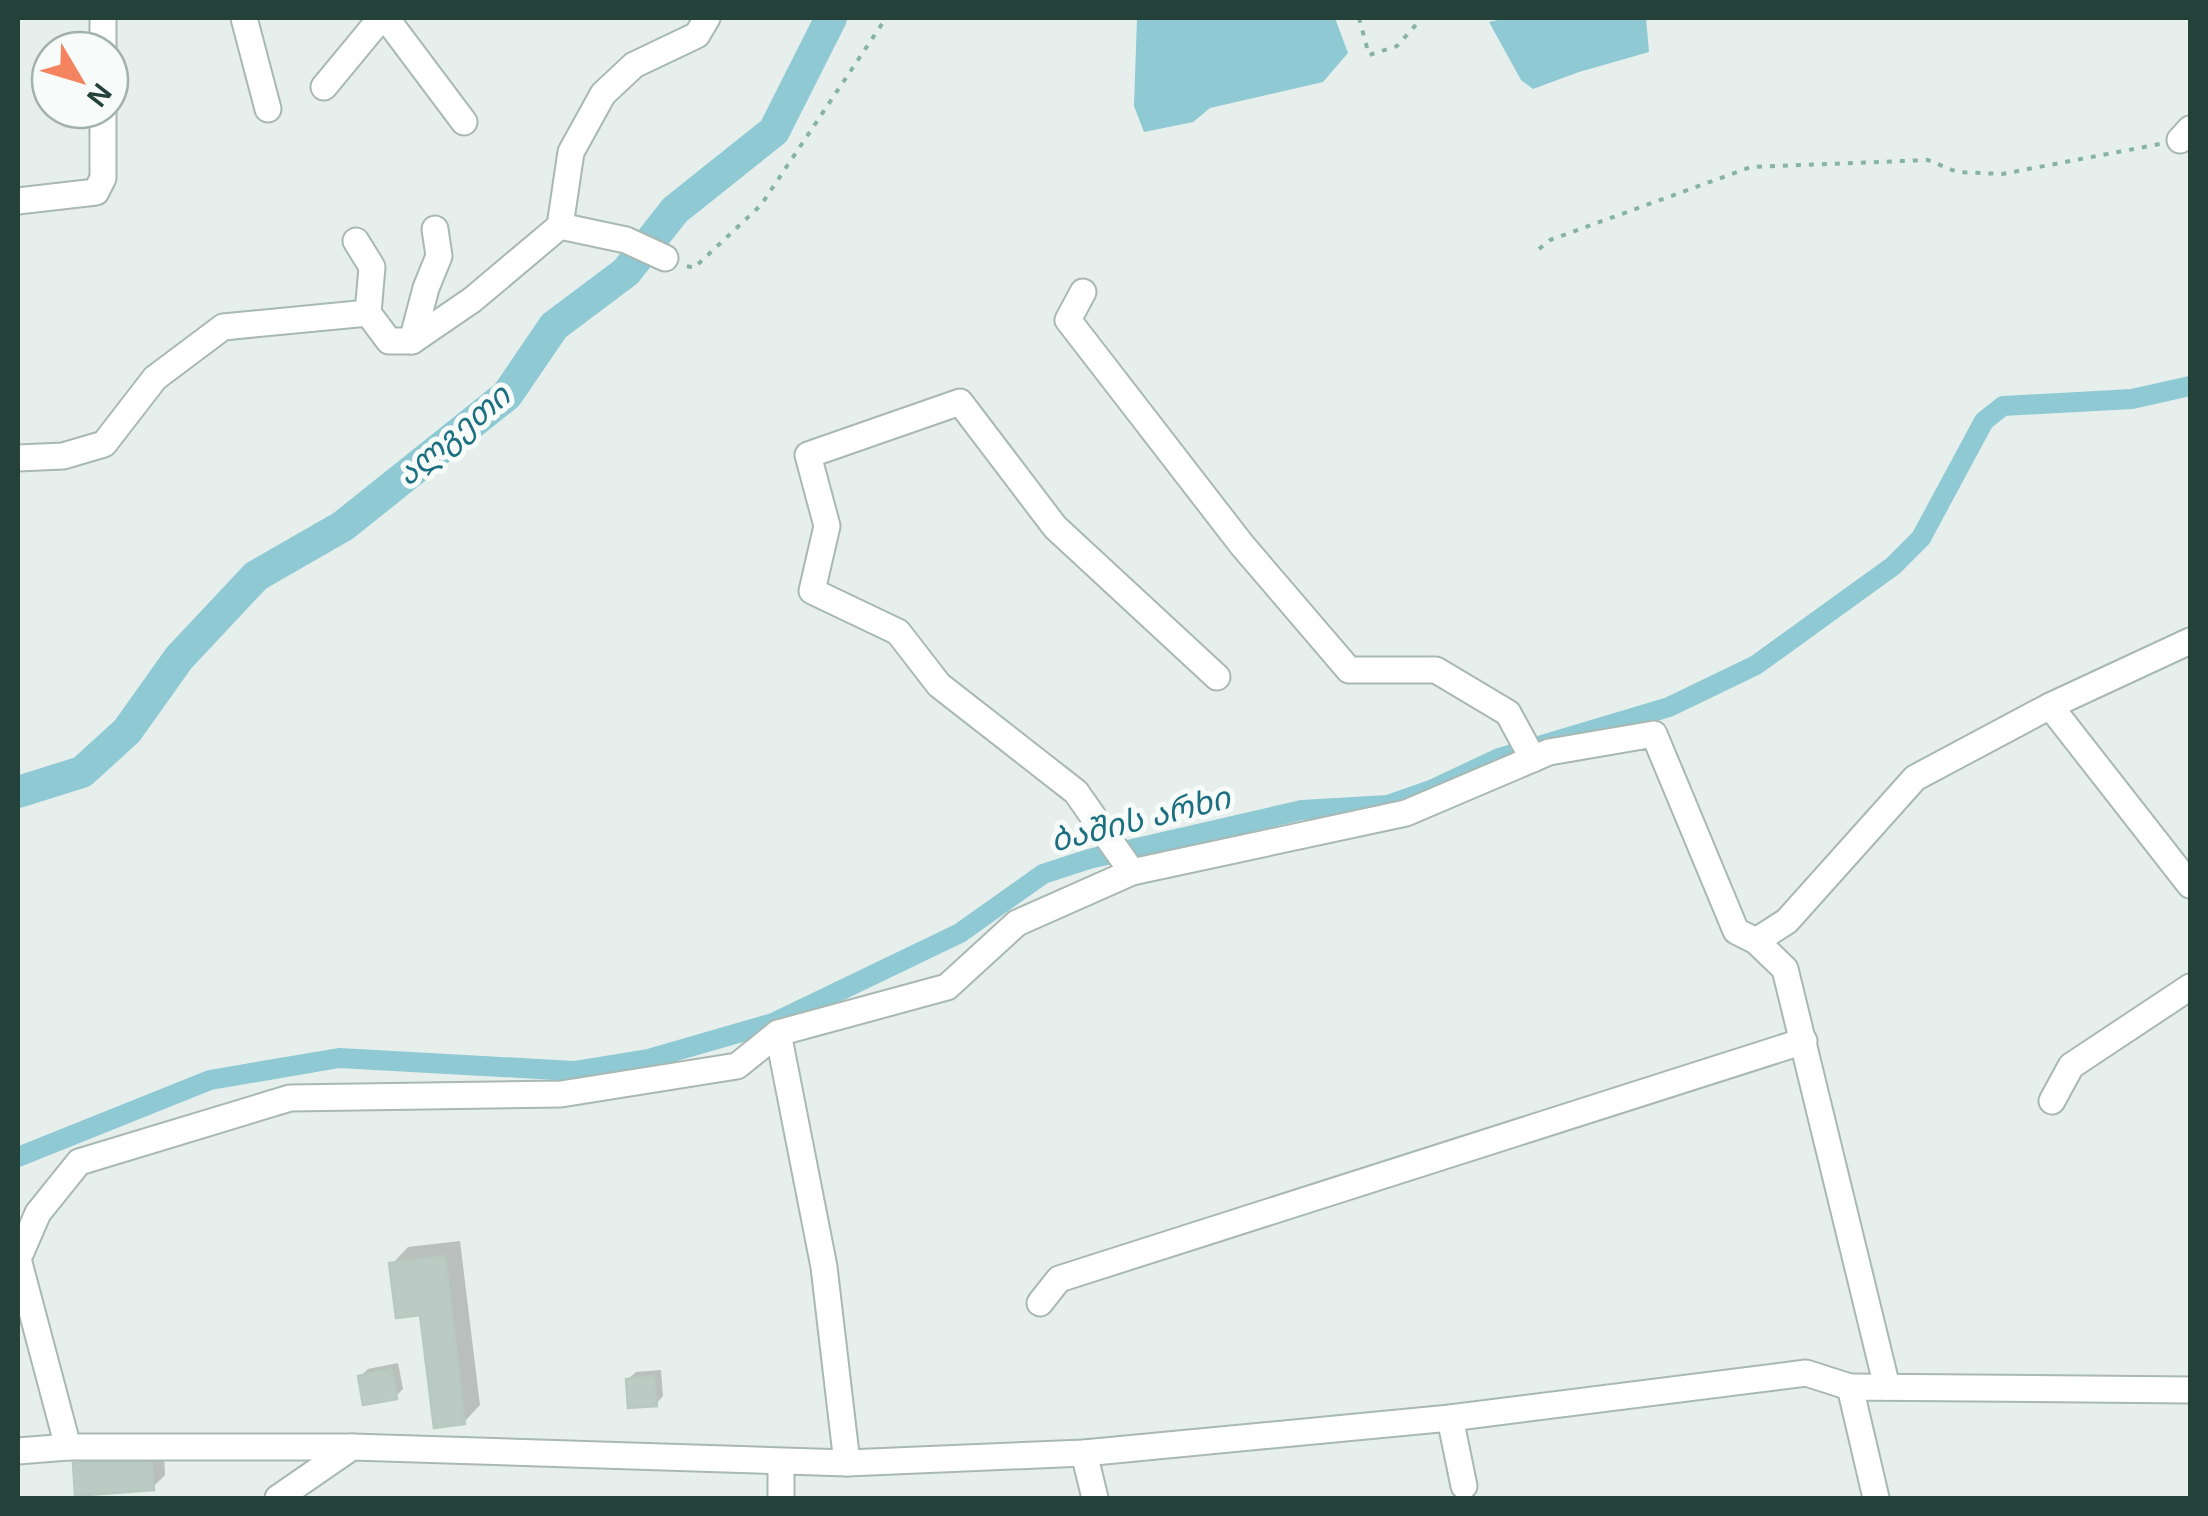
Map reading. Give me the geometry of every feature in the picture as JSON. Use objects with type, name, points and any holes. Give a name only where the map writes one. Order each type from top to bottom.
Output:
[{"type":"street","points":[[244,18],[268,110]]},
{"type":"street","points":[[324,87],[384,18],[464,122]]},
{"type":"street","points":[[356,242],[372,267],[368,312],[389,341],[412,342],[472,300],[560,226],[571,152],[603,94],[634,65],[696,35],[707,18]]},
{"type":"street","points":[[18,202],[96,192],[103,178],[103,130]]},
{"type":"street","points":[[560,226],[626,240],[665,258]]},
{"type":"street","points":[[412,342],[439,256],[435,229]]},
{"type":"street","points":[[1083,292],[1068,320],[1242,545],[1349,670],[1436,670],[1508,713],[1532,759]]},
{"type":"street","points":[[18,458],[62,456],[104,444],[156,378],[223,327],[368,312]]},
{"type":"street","points":[[1132,872],[1076,792],[939,685],[898,632],[812,591],[827,526],[808,455],[960,402],[1055,527],[1217,677]]},
{"type":"street","points":[[1756,941],[1787,921],[1915,778],[2050,706],[2190,641]]},
{"type":"street","points":[[2050,706],[2190,884]]},
{"type":"street","points":[[68,1447],[18,1260],[38,1213],[78,1162],[290,1098],[561,1094],[736,1066],[778,1033],[947,988],[1017,924],[1132,872],[1406,813],[1548,752],[1654,734],[1736,931],[1756,941],[1785,970],[1888,1388]]},
{"type":"street","points":[[2052,1101],[2072,1066],[2190,987]]},
{"type":"street","points":[[778,1033],[824,1267],[848,1463]]},
{"type":"street","points":[[1040,1303],[1058,1279],[1804,1041]]},
{"type":"street","points":[[18,1451],[68,1447],[352,1446],[848,1463],[1084,1453],[1450,1418],[1806,1373],[1850,1386],[1888,1388],[2190,1390]]},
{"type":"street","points":[[1850,1386],[1876,1498]]},
{"type":"street","points":[[1450,1418],[1464,1486]]},
{"type":"street","points":[[278,1498],[352,1446]]},
{"type":"street","points":[[1084,1453],[1094,1498]]},
{"type":"street","points":[[780,1498],[782,1462]]},
{"type":"path","points":[[665,258],[694,268],[761,204],[886,18]]},
{"type":"path","points":[[1358,18],[1369,55],[1397,46],[1422,18]]},
{"type":"path","points":[[1539,249],[1550,240],[1750,167],[1928,160],[1957,172],[2002,174],[2185,135]]},
{"type":"water","points":[[1137,18],[1335,18],[1348,53],[1323,82],[1210,108],[1193,122],[1144,132],[1134,106]]},
{"type":"water","points":[[1507,18],[1646,18],[1649,52],[1533,89],[1521,80],[1489,22]]},
{"type":"building","points":[[445,1256],[465,1424],[434,1428],[420,1315],[396,1318],[389,1263]]},
{"type":"building","points":[[391,1369],[397,1399],[363,1405],[358,1376]]},
{"type":"building","points":[[654,1376],[657,1406],[628,1408],[626,1379]]},
{"type":"building","points":[[73,1463],[152,1463],[154,1490],[75,1496]]},
{"type":"waterway","name":"ალგეთი","points":[[18,792],[82,772],[127,731],[179,658],[256,576],[343,526],[507,395],[554,326],[626,272],[675,210],[774,131],[831,18]]},
{"type":"waterway","name":"ბაშის არხი","points":[[18,1157],[210,1080],[339,1058],[574,1071],[648,1059],[773,1023],[960,933],[1043,874],[1089,859],[1302,810],[1388,805],[1499,758],[1669,707],[1756,665],[1893,566],[1921,538],[1984,421],[2003,406],[2132,399],[2190,386]]}]
